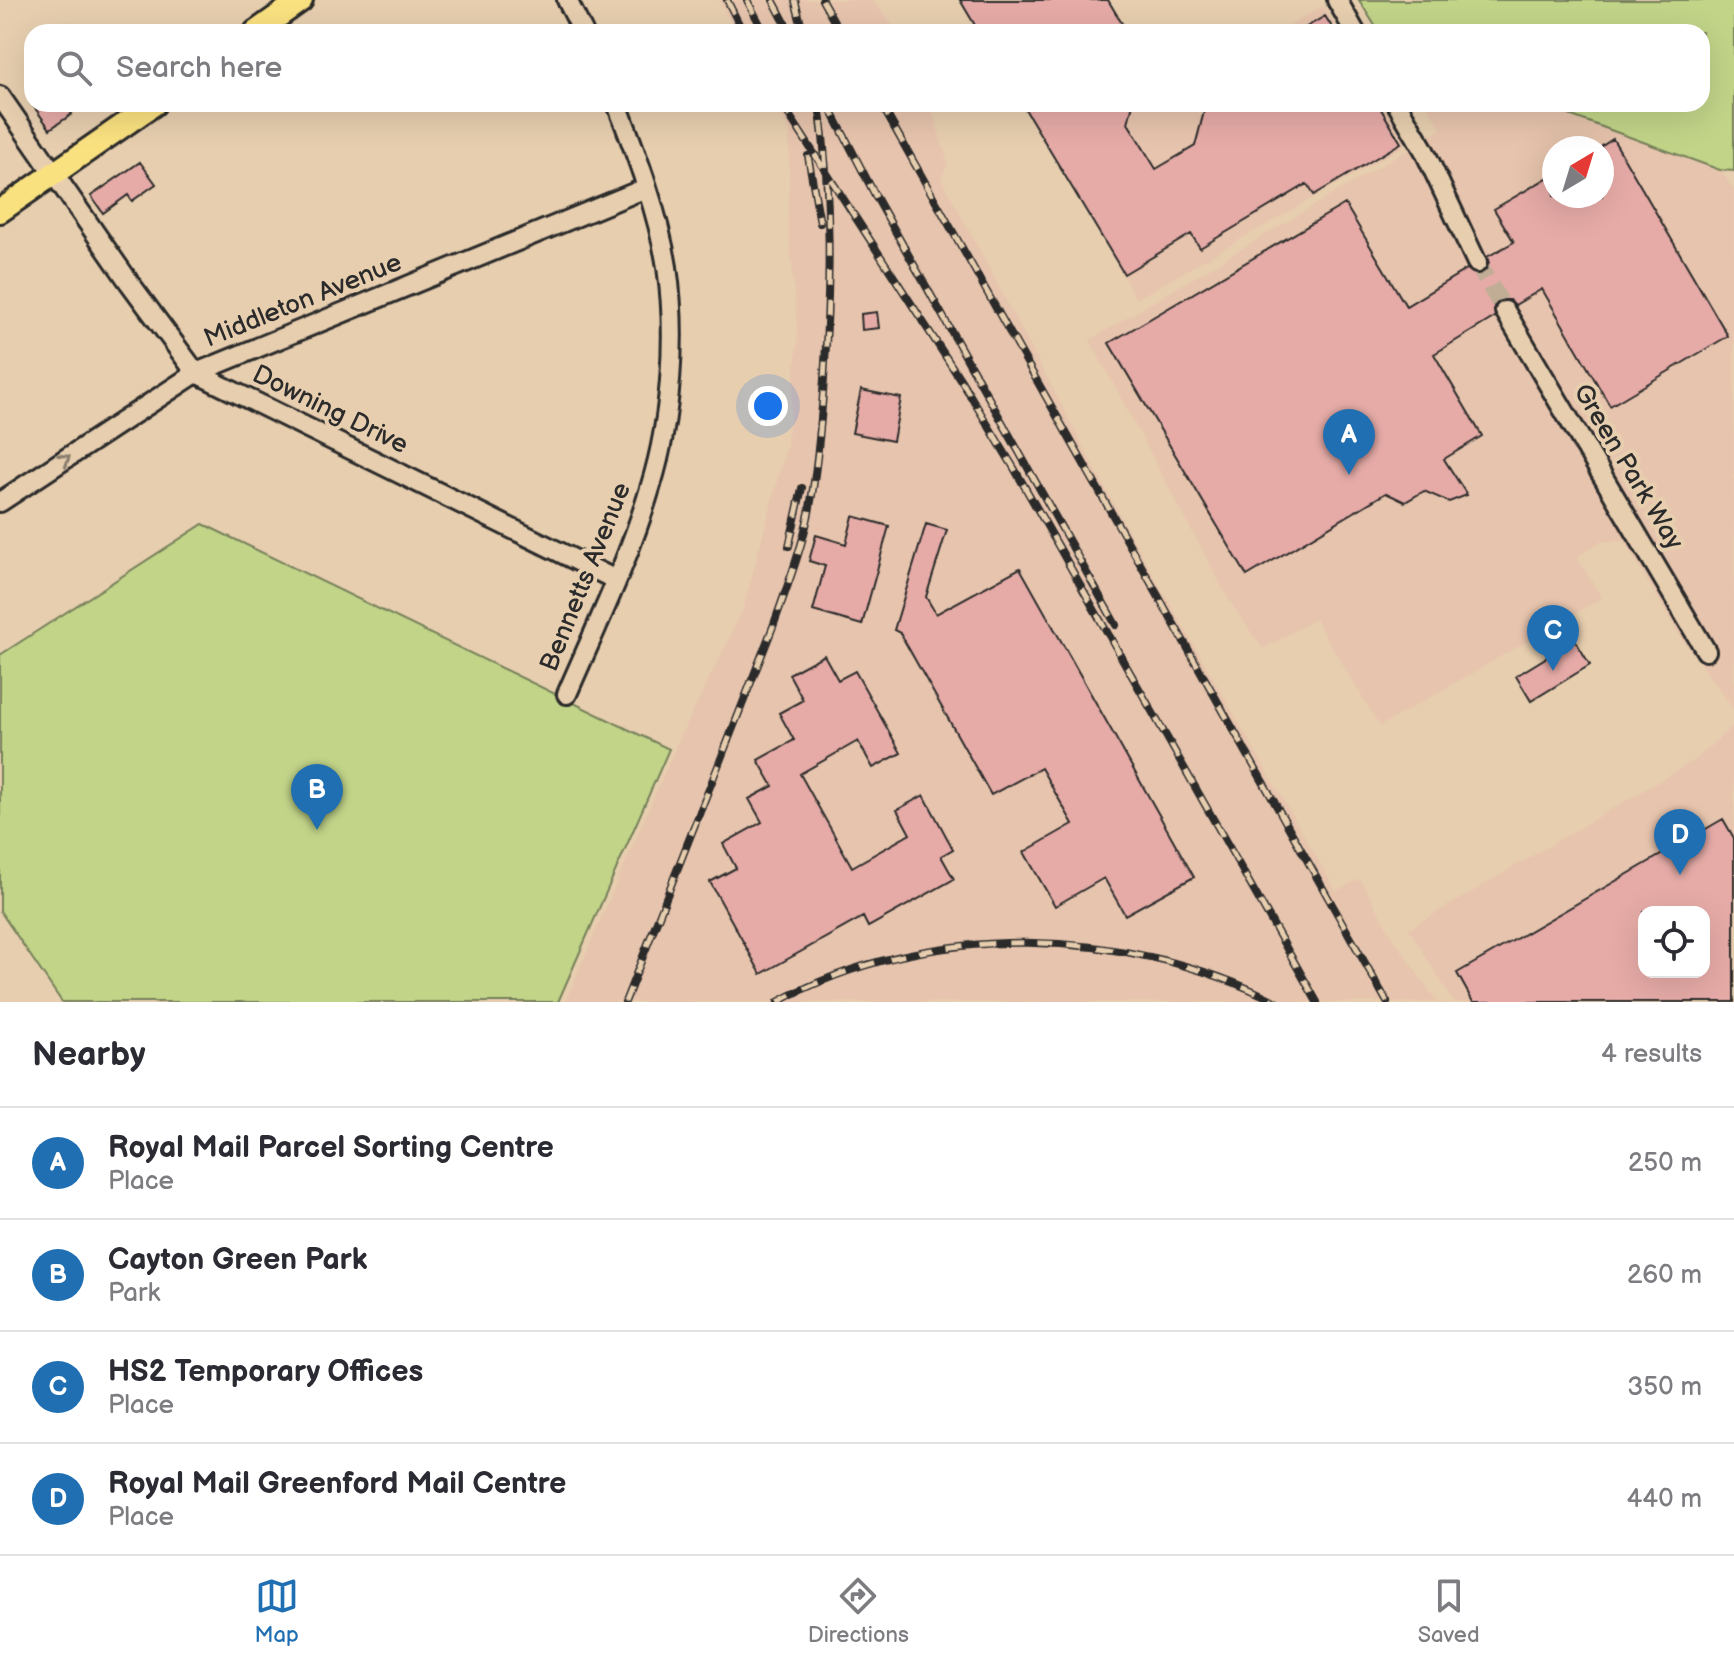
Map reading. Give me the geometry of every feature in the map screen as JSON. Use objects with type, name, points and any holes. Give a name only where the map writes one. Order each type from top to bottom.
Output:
[{"type":"main road","points":[[267,24],[301,0]]},
{"type":"main road","points":[[0,211],[143,112]]},
{"type":"street","points":[[567,0],[579,24]]},
{"type":"street","points":[[1337,0],[1350,24]]},
{"type":"street","name":"Downing Drive","points":[[0,96],[196,373],[616,580]]},
{"type":"street","name":"Bennetts Avenue","points":[[567,694],[616,580],[652,482],[667,403],[670,300],[666,266],[646,188],[620,112]]},
{"type":"street","points":[[1402,112],[1424,150],[1477,263]]},
{"type":"street","name":"Middleton Avenue","points":[[0,502],[196,373],[646,188]]},
{"type":"street","name":"Green Park Way","points":[[1505,311],[1706,651]]},
{"type":"shaded area","points":[[719,0],[872,0],[892,24],[732,24]]},
{"type":"shaded area","points":[[1323,6],[1334,24],[1293,24]]},
{"type":"shaded area","points":[[779,112],[932,112],[948,163],[941,178],[1128,531],[1336,891],[1360,879],[1393,938],[1437,1002],[565,1002],[677,744],[743,610],[787,445],[798,338],[788,220],[790,132]]},
{"type":"shaded area","points":[[1032,112],[1388,112],[1407,144],[1136,299]]},
{"type":"shaded area","points":[[1431,112],[1561,112],[1720,170],[1734,190],[1734,709],[1680,636],[1624,541],[1601,541],[1577,557],[1602,598],[1380,726],[1315,619],[1263,649],[1229,600],[1090,340],[1442,129]]},
{"type":"shaded area","points":[[1734,725],[1734,1002],[1454,1002],[1409,929],[1695,760]]},
{"type":"green space","points":[[1359,0],[1734,0],[1734,171],[1720,170],[1561,112],[1710,112],[1710,24],[1374,24]]},
{"type":"green space","points":[[203,524],[669,749],[558,1002],[62,1002],[0,911],[0,655]]},
{"type":"building","points":[[960,0],[1108,0],[1122,24],[974,24]]},
{"type":"building","points":[[1325,16],[1330,24],[1312,24]]},
{"type":"building","points":[[38,112],[71,112],[72,114],[50,129]]},
{"type":"building","points":[[1027,112],[1131,112],[1128,123],[1156,169],[1195,146],[1204,112],[1383,112],[1401,143],[1314,195],[1307,184],[1200,248],[1191,234],[1124,274]]},
{"type":"building","points":[[1614,141],[1728,336],[1610,406],[1542,289],[1515,305],[1510,300],[1500,300],[1494,306],[1495,317],[1434,354],[1482,436],[1444,459],[1467,495],[1449,502],[1424,491],[1405,502],[1386,493],[1247,576],[1109,343],[1345,204],[1406,306],[1467,269],[1477,275],[1486,270],[1489,263],[1487,257],[1514,242],[1494,209],[1542,181],[1542,208],[1614,208]]},
{"type":"building","points":[[140,162],[156,184],[132,201],[128,195],[103,213],[91,196]]},
{"type":"building","points":[[877,312],[879,328],[862,330],[861,314]]},
{"type":"building","points":[[861,390],[901,398],[893,441],[852,433]]},
{"type":"building","points":[[853,516],[889,526],[862,625],[813,611],[825,566],[809,561],[816,535],[846,544]]},
{"type":"building","points":[[926,524],[947,530],[926,597],[936,614],[1020,568],[1194,877],[1125,915],[1104,878],[1055,906],[1024,852],[1073,824],[1041,768],[991,795],[900,633],[894,630]]},
{"type":"building","points":[[1575,640],[1590,665],[1531,701],[1516,676]]},
{"type":"building","points":[[824,655],[838,680],[855,671],[901,753],[873,768],[858,741],[800,774],[852,867],[910,834],[897,810],[924,795],[953,849],[941,856],[954,879],[868,927],[863,917],[761,974],[710,882],[736,868],[723,844],[762,822],[749,799],[773,786],[758,760],[794,740],[779,713],[803,700],[789,674]]},
{"type":"building","points":[[1723,819],[1734,838],[1734,1002],[1473,1002],[1457,973]]},
{"type":"tunnel","points":[[1477,263],[1505,311]]},
{"type":"railway","points":[[727,0],[739,24]]},
{"type":"railway","points":[[747,0],[760,24]]},
{"type":"railway","points":[[773,0],[786,24]]},
{"type":"railway","points":[[795,0],[801,24]]},
{"type":"railway","points":[[822,0],[836,24]]},
{"type":"railway","points":[[787,112],[1014,468],[1317,1002]]},
{"type":"railway","points":[[625,1002],[774,624],[809,513],[822,413],[828,276],[828,207],[820,112]]},
{"type":"railway","points":[[832,112],[876,197],[1116,625]]},
{"type":"railway","points":[[886,112],[1387,1002]]},
{"type":"railway","points":[[808,156],[820,223]]},
{"type":"railway","points":[[789,546],[802,488]]},
{"type":"railway","points":[[778,1002],[836,975],[898,957],[962,946],[1027,943],[1092,947],[1156,958],[1218,977],[1277,1002]]},
{"type":"place","name":"Royal Mail Parcel Sorting Centre","points":[[1349,475]]},
{"type":"place","name":"HS2 Temporary Offices","points":[[1553,671]]},
{"type":"place","name":"Cayton Green Park","points":[[317,830]]},
{"type":"place","name":"Royal Mail Greenford Mail Centre","points":[[1680,875]]}]
